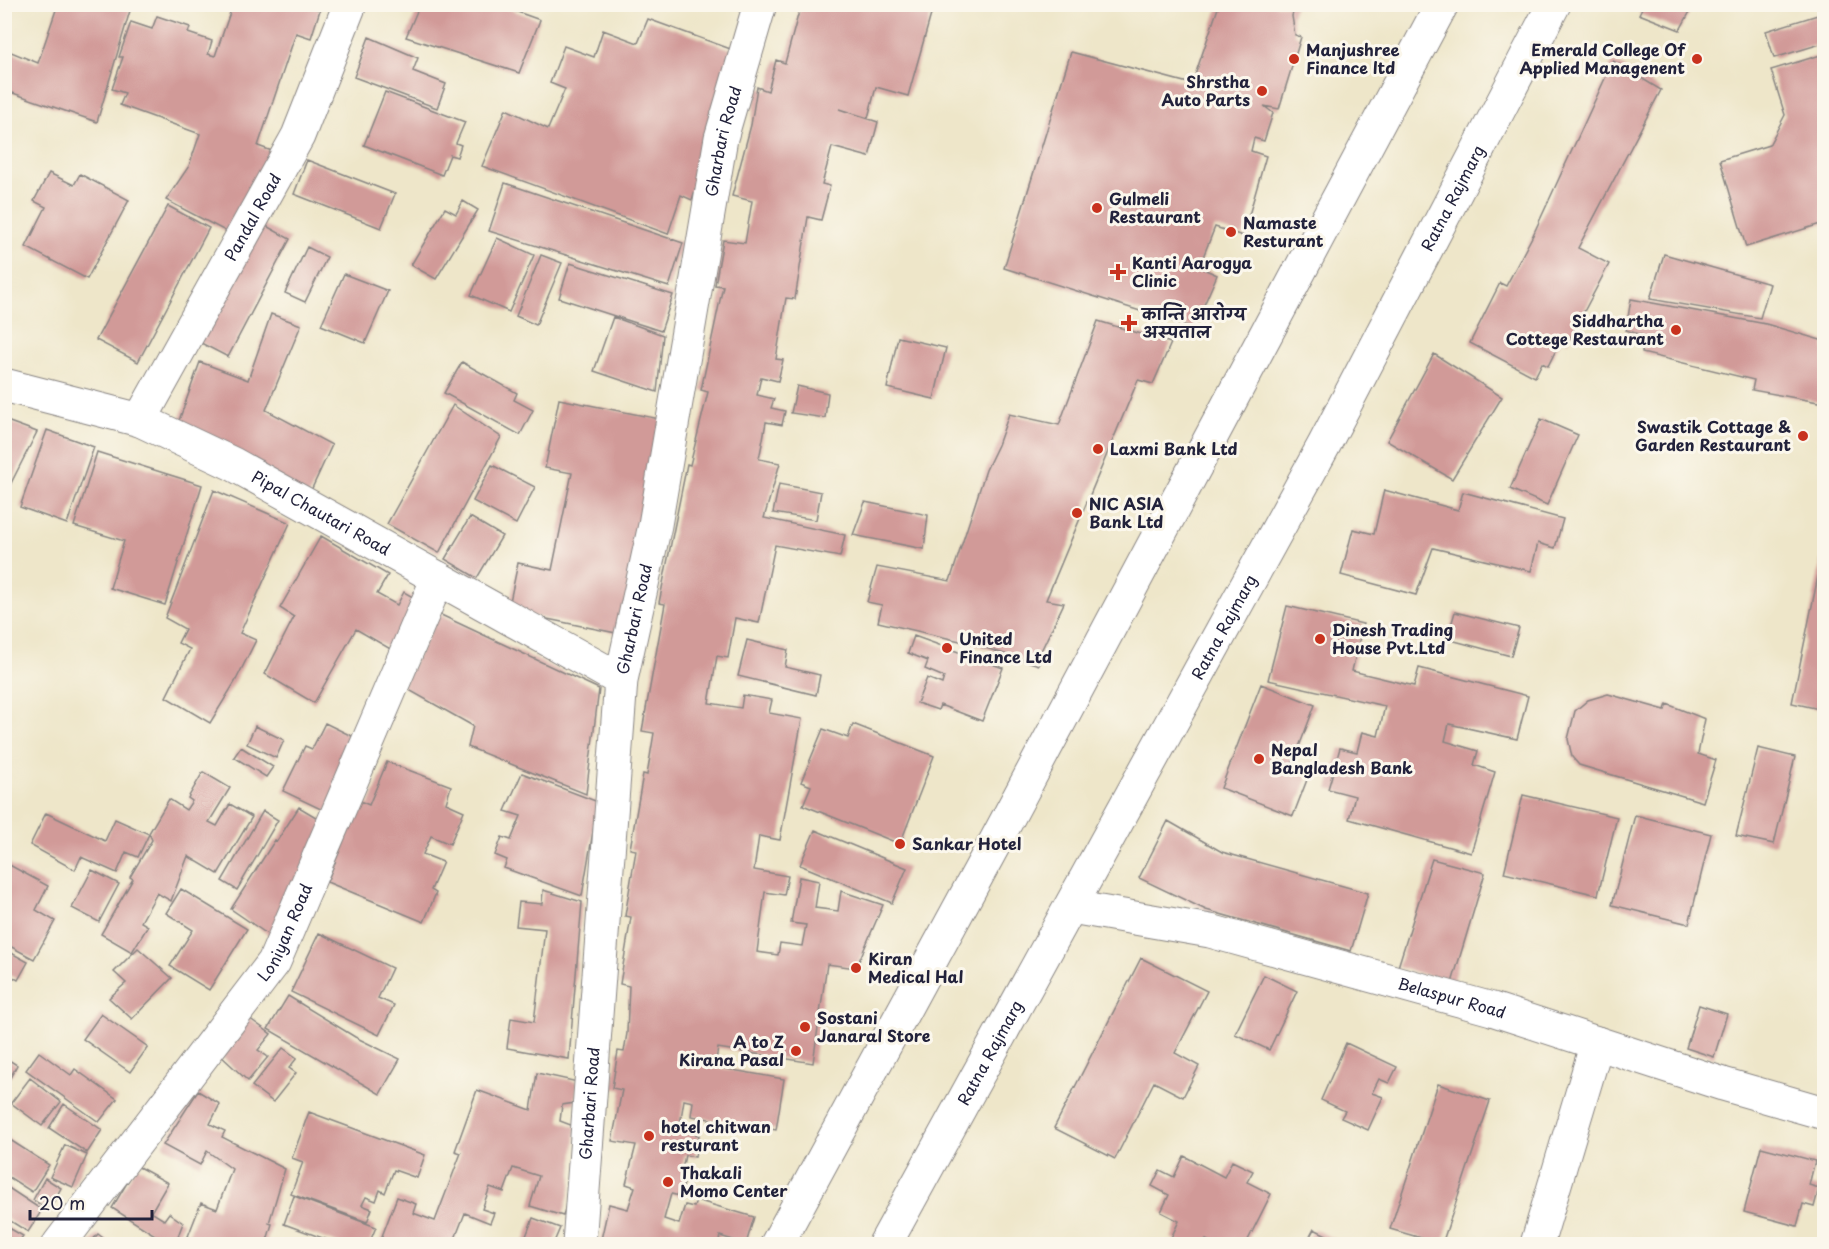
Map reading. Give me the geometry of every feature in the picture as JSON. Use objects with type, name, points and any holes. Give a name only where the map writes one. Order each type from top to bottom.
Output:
[{"type":"main road","name":"Gharbari Road","points":[[579,1245],[621,680],[655,525],[721,138],[760,4]]},
{"type":"main road","points":[[777,1245],[992,848],[1442,4]]},
{"type":"main road","name":"Ratna Rajmarg","points":[[885,1245],[1324,445],[1554,4]]},
{"type":"main road","name":"Pandal Road","points":[[140,420],[298,136],[346,6]]},
{"type":"main road","name":"Pipal Chautari Road","points":[[4,385],[140,420],[234,464],[621,680]]},
{"type":"main road","name":"Loniyan Road","points":[[59,1245],[273,962],[438,578]]},
{"type":"main road","name":"Belaspur Road","points":[[1071,907],[1210,931],[1491,1009],[1723,1084],[1824,1113]]},
{"type":"main road","points":[[1537,1245],[1597,1043]]},
{"type":"building","points":[[58,4],[132,4],[97,122],[4,90],[4,49],[38,63]]},
{"type":"building","points":[[233,4],[303,4],[320,10],[311,38],[296,33],[258,146],[272,151],[231,234],[166,200],[189,166],[200,134],[120,105],[125,93],[112,89],[123,57],[119,57],[131,22],[152,29],[157,16],[190,27],[188,33],[212,41],[208,54],[215,56]]},
{"type":"building","points":[[420,4],[495,4],[540,20],[519,73],[406,37]]},
{"type":"building","points":[[801,4],[934,4],[908,96],[876,87],[868,118],[839,109],[878,122],[869,157],[832,147],[822,184],[830,186],[821,220],[808,217],[795,299],[786,298],[776,359],[783,360],[778,381],[761,377],[757,395],[774,399],[771,408],[785,411],[782,425],[766,422],[759,459],[780,463],[764,518],[845,535],[840,557],[775,545],[759,623],[735,618],[728,658],[717,656],[709,703],[741,708],[743,695],[772,700],[769,713],[802,719],[780,840],[759,836],[754,870],[788,876],[784,895],[765,892],[757,952],[778,955],[780,943],[802,946],[806,925],[791,923],[799,877],[819,881],[815,908],[838,911],[841,891],[883,905],[856,968],[827,964],[813,1063],[718,1048],[715,1067],[784,1079],[776,1130],[691,1116],[693,1102],[684,1100],[679,1131],[699,1135],[695,1157],[685,1155],[682,1170],[688,1171],[680,1196],[671,1194],[664,1219],[679,1224],[685,1205],[694,1207],[696,1200],[754,1217],[746,1244],[720,1236],[718,1244],[600,1244],[609,1204],[628,1209],[635,1187],[626,1184],[636,1145],[612,1141],[622,1090],[612,1088],[618,1051],[624,1052],[627,1033],[629,986],[620,984],[631,917],[625,916],[636,850],[630,849],[643,774],[647,775],[654,733],[642,731],[665,604],[659,603],[687,464],[690,465],[708,392],[701,390],[723,286],[715,285],[723,240],[745,243],[752,201],[732,196],[751,125],[757,87],[768,91],[776,60],[785,63]]},
{"type":"building","points":[[1644,4],[1694,4],[1680,30],[1639,14]]},
{"type":"building","points":[[1219,5],[1295,5],[1292,16],[1295,35],[1301,37],[1279,109],[1264,106],[1273,113],[1264,141],[1254,138],[1251,151],[1266,156],[1243,236],[1215,227],[1199,267],[1217,275],[1194,328],[1004,268],[1071,52],[1192,84]]},
{"type":"building","points":[[1824,13],[1824,43],[1774,58],[1766,31]]},
{"type":"building","points":[[648,19],[736,51],[692,200],[681,195],[668,234],[482,166],[506,109],[548,129],[565,89],[550,83],[564,46],[594,57],[603,30],[638,43]]},
{"type":"building","points":[[369,37],[418,58],[413,71],[446,84],[437,108],[354,77]]},
{"type":"building","points":[[1824,54],[1824,223],[1746,247],[1720,160],[1769,145],[1785,115],[1771,70]]},
{"type":"building","points":[[1613,61],[1661,90],[1578,248],[1609,264],[1568,342],[1562,338],[1548,366],[1542,363],[1535,377],[1470,343],[1500,283],[1506,286],[1533,235]]},
{"type":"building","points":[[385,92],[465,122],[456,143],[461,145],[457,157],[450,155],[442,175],[364,145]]},
{"type":"building","points":[[307,160],[395,194],[381,228],[294,194]]},
{"type":"building","points":[[49,173],[74,185],[80,174],[129,200],[87,279],[26,247],[46,207],[34,201]]},
{"type":"building","points":[[505,183],[683,243],[669,287],[489,231]]},
{"type":"building","points":[[463,201],[478,210],[436,279],[411,265],[445,208],[456,214]]},
{"type":"building","points":[[168,206],[209,228],[138,362],[96,340]]},
{"type":"building","points":[[259,222],[290,239],[228,357],[197,341]]},
{"type":"building","points":[[497,238],[534,255],[509,312],[471,295]]},
{"type":"building","points":[[307,247],[327,257],[305,302],[285,293]]},
{"type":"building","points":[[1664,254],[1770,284],[1760,318],[1650,299]]},
{"type":"building","points":[[541,255],[562,263],[536,325],[516,316]]},
{"type":"building","points":[[570,263],[673,295],[661,331],[559,298]]},
{"type":"building","points":[[344,274],[388,291],[365,343],[321,325]]},
{"type":"building","points":[[1631,299],[1766,324],[1824,341],[1824,403],[1752,390],[1754,380],[1642,353],[1644,336],[1626,330]]},
{"type":"building","points":[[271,314],[301,325],[266,410],[332,445],[308,497],[176,429],[200,362],[248,380]]},
{"type":"building","points":[[613,317],[663,335],[657,392],[594,371]]},
{"type":"building","points":[[1098,321],[1171,343],[1153,384],[1138,380],[1046,600],[1064,603],[1041,651],[1039,665],[973,644],[878,622],[882,605],[867,602],[877,567],[950,581],[986,470],[1009,414],[1059,425]]},
{"type":"building","points":[[898,337],[946,348],[934,399],[887,388]]},
{"type":"building","points":[[1434,354],[1502,397],[1452,479],[1387,441]]},
{"type":"building","points":[[462,362],[517,393],[514,400],[533,410],[520,435],[444,393]]},
{"type":"building","points":[[797,386],[828,393],[825,418],[791,413]]},
{"type":"building","points":[[559,399],[665,420],[621,634],[508,611],[518,563],[552,570],[572,473],[545,468]]},
{"type":"building","points":[[453,405],[501,437],[439,553],[387,524]]},
{"type":"building","points":[[1541,419],[1578,435],[1547,505],[1510,489]]},
{"type":"building","points":[[4,420],[37,432],[4,497]]},
{"type":"building","points":[[47,430],[94,447],[67,524],[20,507]]},
{"type":"building","points":[[97,452],[202,485],[165,605],[110,588],[124,541],[74,526]]},
{"type":"building","points":[[492,465],[535,487],[516,524],[473,501]]},
{"type":"building","points":[[779,484],[821,492],[816,520],[773,513]]},
{"type":"building","points":[[214,490],[290,523],[240,633],[256,640],[235,682],[210,723],[166,697],[190,649],[178,643],[185,629],[165,618]]},
{"type":"building","points":[[1384,490],[1458,510],[1463,492],[1563,519],[1555,548],[1538,543],[1531,571],[1433,548],[1416,595],[1341,575],[1353,529],[1374,534]]},
{"type":"building","points":[[865,502],[928,515],[924,549],[853,535]]},
{"type":"building","points":[[470,517],[502,536],[477,578],[445,559]]},
{"type":"building","points":[[321,536],[388,575],[377,594],[397,605],[404,592],[420,601],[392,650],[356,629],[314,703],[265,674],[294,617],[280,608]]},
{"type":"building","points":[[1824,552],[1824,710],[1792,703]]},
{"type":"building","points":[[1287,606],[1363,624],[1352,671],[1414,686],[1419,668],[1528,696],[1517,739],[1449,724],[1445,741],[1478,751],[1474,765],[1495,772],[1471,853],[1349,819],[1355,796],[1328,789],[1340,748],[1357,752],[1362,732],[1378,736],[1385,706],[1268,680]]},
{"type":"building","points":[[1455,612],[1519,628],[1511,656],[1447,639]]},
{"type":"building","points":[[439,614],[599,689],[586,794],[468,747],[473,726],[402,686]]},
{"type":"building","points":[[914,636],[1003,668],[982,721],[940,705],[938,710],[917,703],[927,678],[942,684],[944,677],[925,669],[928,661],[908,653]]},
{"type":"building","points":[[747,640],[788,650],[785,667],[820,675],[816,695],[738,676]]},
{"type":"building","points":[[1261,684],[1315,705],[1292,765],[1310,772],[1293,816],[1221,788]]},
{"type":"building","points":[[1608,694],[1665,710],[1667,704],[1705,719],[1698,754],[1716,760],[1703,802],[1579,765],[1572,757],[1568,739],[1575,711],[1588,700]]},
{"type":"building","points":[[325,723],[362,741],[327,812],[283,791],[305,746],[312,749]]},
{"type":"building","points":[[853,724],[934,756],[900,844],[803,805],[811,786],[801,782],[823,729],[848,738]]},
{"type":"building","points":[[255,726],[284,740],[276,758],[247,744]]},
{"type":"building","points":[[241,747],[273,767],[266,777],[234,757]]},
{"type":"building","points":[[1758,748],[1795,757],[1774,844],[1736,836]]},
{"type":"building","points":[[387,762],[451,786],[446,803],[464,811],[450,844],[431,836],[423,854],[443,862],[431,890],[436,893],[424,922],[327,882],[360,801],[369,805]]},
{"type":"building","points":[[203,772],[230,788],[209,822],[217,826],[230,804],[252,817],[218,874],[188,856],[171,901],[157,893],[141,922],[148,926],[132,952],[101,934],[133,879],[130,877],[152,840],[149,833],[169,799],[186,810],[192,801],[188,798]]},
{"type":"building","points":[[522,773],[598,802],[582,896],[504,868],[507,860],[495,855],[502,837],[511,840],[521,816],[505,811]]},
{"type":"building","points":[[1523,795],[1617,817],[1598,895],[1504,873]]},
{"type":"building","points":[[299,807],[326,823],[270,936],[231,909]]},
{"type":"building","points":[[263,811],[278,820],[237,890],[222,881]]},
{"type":"building","points":[[46,813],[105,841],[115,819],[149,834],[138,857],[126,852],[117,873],[81,857],[75,870],[30,845]]},
{"type":"building","points":[[1635,815],[1711,834],[1689,924],[1612,905]]},
{"type":"building","points":[[1168,821],[1222,852],[1368,893],[1351,951],[1206,910],[1139,878]]},
{"type":"building","points":[[815,830],[907,868],[892,903],[800,865]]},
{"type":"building","points":[[1432,859],[1485,873],[1452,983],[1398,967]]},
{"type":"building","points":[[4,862],[48,886],[36,910],[55,921],[34,959],[4,943]]},
{"type":"building","points":[[92,870],[119,884],[99,922],[72,908]]},
{"type":"building","points":[[181,889],[247,929],[209,990],[170,966],[193,930],[166,913]]},
{"type":"building","points":[[543,890],[582,902],[569,1059],[507,1048],[511,1018],[534,1022],[545,929],[516,926],[519,902],[542,904]]},
{"type":"building","points":[[319,933],[392,968],[378,998],[394,1005],[379,1035],[291,992]]},
{"type":"building","points":[[138,948],[172,978],[132,1019],[109,998],[126,983],[114,972]]},
{"type":"building","points":[[4,949],[28,962],[18,980],[4,972]]},
{"type":"building","points":[[1141,958],[1207,991],[1175,1053],[1199,1066],[1183,1097],[1154,1082],[1115,1159],[1054,1128]]},
{"type":"building","points":[[1264,975],[1297,991],[1269,1050],[1235,1034]]},
{"type":"building","points":[[288,996],[355,1037],[400,1059],[380,1094],[268,1029]]},
{"type":"building","points":[[1699,1005],[1727,1014],[1714,1057],[1686,1048]]},
{"type":"building","points":[[101,1014],[148,1047],[130,1072],[83,1039]]},
{"type":"building","points":[[249,1018],[271,1034],[258,1050],[268,1057],[248,1081],[220,1055]]},
{"type":"building","points":[[1346,1043],[1397,1067],[1389,1083],[1379,1079],[1372,1093],[1383,1097],[1368,1130],[1341,1118],[1345,1111],[1321,1100]]},
{"type":"building","points":[[283,1048],[297,1058],[289,1068],[296,1073],[273,1102],[252,1086]]},
{"type":"building","points":[[39,1052],[71,1075],[75,1069],[117,1099],[99,1122],[26,1070]]},
{"type":"building","points":[[4,1057],[17,1065],[4,1089]]},
{"type":"building","points":[[537,1073],[578,1082],[575,1103],[562,1105],[560,1121],[576,1127],[571,1186],[563,1216],[530,1206],[539,1176],[513,1168],[504,1192],[490,1187],[482,1209],[494,1213],[490,1223],[465,1213],[453,1244],[379,1244],[397,1197],[416,1204],[413,1213],[435,1221],[461,1153],[455,1151],[477,1090],[531,1110]]},
{"type":"building","points":[[30,1078],[61,1102],[42,1126],[11,1103]]},
{"type":"building","points":[[1438,1084],[1490,1101],[1442,1244],[1390,1229]]},
{"type":"building","points":[[198,1091],[220,1104],[210,1124],[225,1131],[222,1137],[285,1169],[269,1223],[272,1224],[266,1244],[185,1244],[201,1203],[217,1209],[232,1169],[207,1151],[200,1165],[163,1145]]},
{"type":"building","points":[[64,1104],[102,1130],[87,1153],[49,1128]]},
{"type":"building","points":[[309,1112],[425,1155],[417,1178],[394,1170],[385,1193],[380,1190],[376,1201],[366,1197],[362,1205],[372,1209],[367,1222],[291,1194],[303,1162],[292,1158]]},
{"type":"building","points":[[4,1136],[49,1165],[32,1192],[4,1174]]},
{"type":"building","points":[[65,1145],[87,1155],[73,1187],[50,1177]]},
{"type":"building","points":[[1761,1147],[1815,1161],[1809,1185],[1819,1188],[1814,1207],[1803,1204],[1797,1226],[1744,1212]]},
{"type":"building","points":[[1184,1156],[1224,1177],[1232,1161],[1253,1171],[1247,1182],[1271,1194],[1246,1244],[1215,1244],[1206,1240],[1203,1244],[1184,1244],[1171,1238],[1179,1221],[1161,1212],[1169,1195],[1152,1186],[1160,1170],[1174,1177]]},
{"type":"building","points":[[137,1166],[168,1183],[151,1212],[164,1220],[169,1213],[183,1223],[175,1244],[169,1244],[112,1208]]},
{"type":"building","points":[[45,1178],[61,1188],[49,1210],[33,1200]]},
{"type":"building","points":[[4,1185],[42,1210],[28,1232],[4,1217]]},
{"type":"building","points":[[294,1196],[376,1227],[369,1244],[339,1244],[284,1224]]},
{"type":"building","points":[[533,1218],[560,1228],[554,1242],[547,1240],[545,1244],[523,1244]]},
{"type":"building","points":[[4,1225],[23,1236],[17,1244],[4,1244]]},
{"type":"building","points":[[1314,1229],[1345,1244],[1306,1244]]},
{"type":"building","points":[[98,1234],[111,1244],[89,1244]]},
{"type":"place","name":"Manjushree Finance ltd","points":[[1294,59]]},
{"type":"place","name":"Emerald College Of Applied Managenent","points":[[1697,59]]},
{"type":"place","name":"Shrstha Auto Parts","points":[[1262,91]]},
{"type":"place","name":"Gulmeli Restaurant","points":[[1097,208]]},
{"type":"place","name":"Namaste Resturant","points":[[1231,232]]},
{"type":"place","name":"Kanti Aarogya Clinic","points":[[1118,272]]},
{"type":"place","name":"कान्ति आराेग्य अस्पताल","points":[[1129,323]]},
{"type":"place","name":"Siddhartha Cottege Restaurant","points":[[1676,330]]},
{"type":"place","name":"Swastik Cottage & Garden Restaurant","points":[[1803,436]]},
{"type":"place","name":"Laxmi Bank Ltd","points":[[1098,449]]},
{"type":"place","name":"NIC ASIA Bank Ltd","points":[[1077,513]]},
{"type":"place","name":"Dinesh Trading House Pvt.Ltd","points":[[1320,639]]},
{"type":"place","name":"United Finance Ltd","points":[[947,648]]},
{"type":"place","name":"Nepal Bangladesh Bank","points":[[1259,759]]},
{"type":"place","name":"Sankar Hotel","points":[[900,844]]},
{"type":"place","name":"Kiran Medical Hal","points":[[856,968]]},
{"type":"place","name":"Sostani Janaral Store","points":[[805,1027]]},
{"type":"place","name":"A to Z Kirana Pasal","points":[[796,1051]]},
{"type":"place","name":"hotel chitwan resturant","points":[[649,1136]]},
{"type":"place","name":"Thakali Momo Center","points":[[668,1182]]}]
